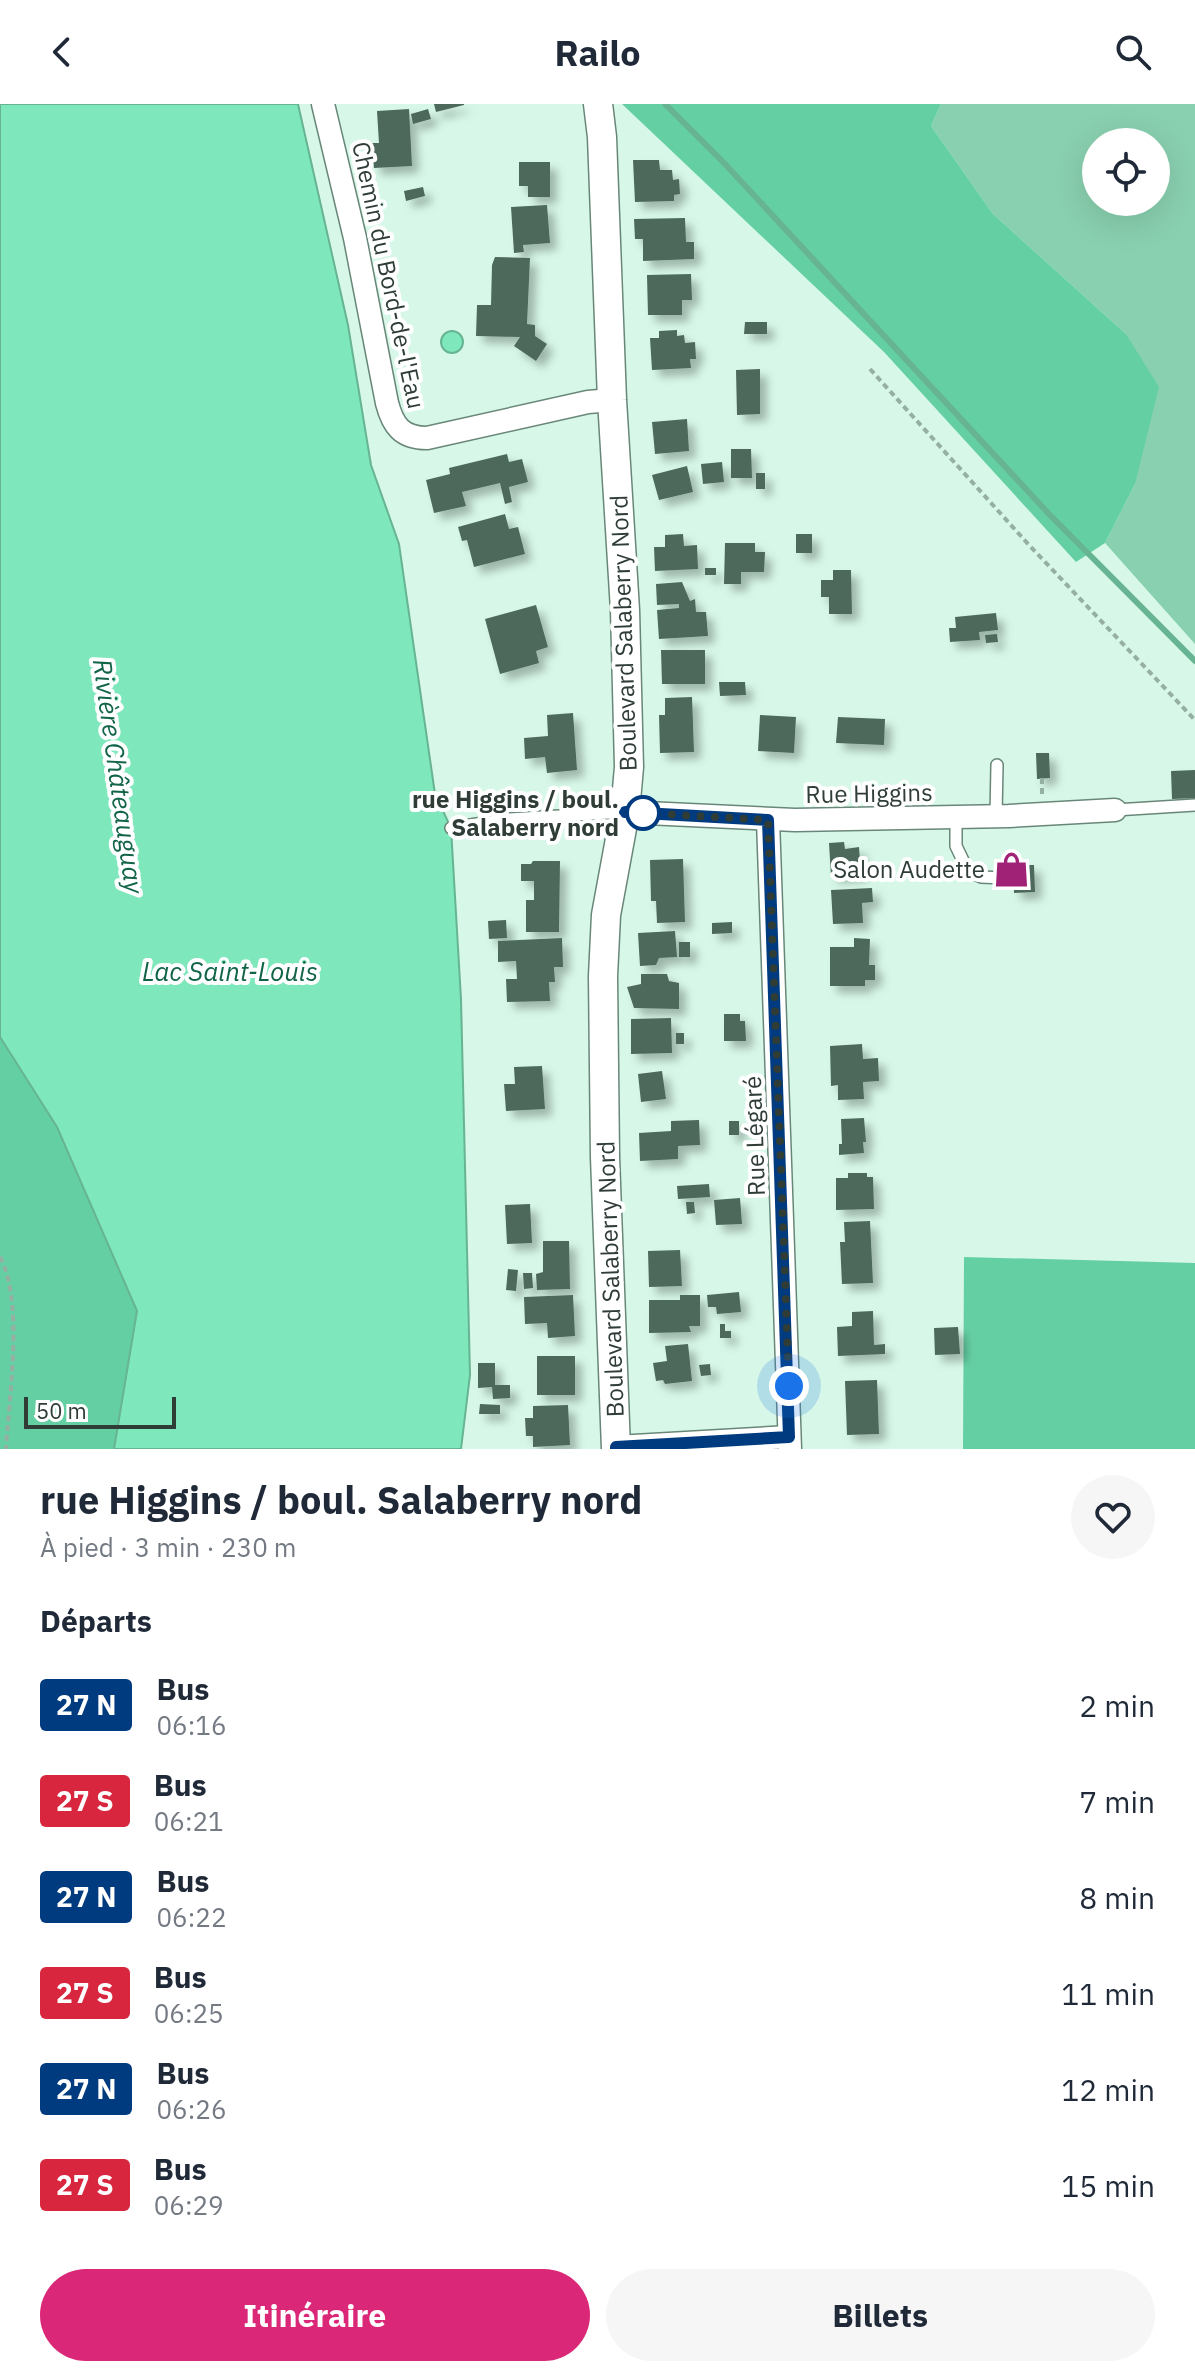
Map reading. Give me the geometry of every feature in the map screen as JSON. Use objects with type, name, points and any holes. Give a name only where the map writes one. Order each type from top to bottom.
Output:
[{"type":"street","name":"Chemin du Bord-de-l'Eau","points":[[323,104],[355,238],[387,403],[399,431],[412,437],[427,438],[588,402],[612,400]]},
{"type":"street","name":"Boulevard Salaberry Nord","points":[[598,104],[625,610],[629,767],[625,812],[606,915],[603,976],[605,1157],[616,1448]]},
{"type":"street","name":"Rue Higgins","points":[[625,812],[768,820],[996,816],[1115,810]]},
{"type":"street","name":"Rue Légaré","points":[[768,820],[790,1443]]},
{"type":"street","points":[[616,1448],[790,1443]]},
{"type":"lane","points":[[996,816],[997,765]]},
{"type":"lane","points":[[1115,810],[1195,805]]},
{"type":"lane","points":[[451,828],[509,819],[625,812]]},
{"type":"lane","points":[[956,817],[956,846],[968,871],[981,877],[1004,878]]},
{"type":"path","points":[[870,369],[1029,545],[1195,720]]},
{"type":"path","points":[[1042,778],[1042,788]]},
{"type":"path","points":[[0,1257],[8,1275],[13,1311],[6,1449]]},
{"type":"shaded area","points":[[622,104],[941,104],[931,126],[993,214],[1126,334],[1159,387],[1135,484],[1105,543],[1076,562],[884,352]]},
{"type":"shaded area","points":[[941,104],[1195,104],[1195,644],[1105,543],[1135,484],[1126,334],[993,214],[931,126]]},
{"type":"shaded area","points":[[0,1037],[57,1127],[137,1311],[114,1449],[0,1449]]},
{"type":"shaded area","points":[[964,1257],[1195,1263],[1195,1449],[963,1449]]},
{"type":"water","name":"Lac Saint-Louis","points":[[0,104],[298,104],[348,325],[371,465],[399,544],[435,794],[451,828],[461,999],[470,1375],[461,1449],[114,1449],[137,1311],[57,1127],[0,1037]]},
{"type":"water","points":[[452,331],[460,334],[463,342],[460,350],[452,353],[444,350],[441,342],[444,334]]},
{"type":"building","points":[[434,104],[464,104],[464,105],[436,112]]},
{"type":"building","points":[[409,109],[412,166],[374,168],[372,143],[379,143],[377,111]]},
{"type":"building","points":[[428,109],[431,119],[413,124],[411,114]]},
{"type":"building","points":[[633,160],[659,160],[660,170],[672,170],[673,180],[679,179],[680,194],[674,195],[674,201],[635,202]]},
{"type":"building","points":[[519,162],[550,162],[550,197],[528,197],[528,186],[519,186]]},
{"type":"building","points":[[423,187],[425,196],[406,201],[404,191]]},
{"type":"building","points":[[547,205],[550,243],[523,245],[524,252],[514,253],[511,207]]},
{"type":"building","points":[[685,218],[686,242],[694,242],[694,259],[643,261],[643,239],[635,239],[634,219]]},
{"type":"building","points":[[495,257],[530,258],[527,324],[535,325],[535,336],[547,344],[536,361],[514,346],[520,337],[476,336],[477,305],[491,305]]},
{"type":"building","points":[[691,274],[692,300],[682,300],[682,315],[648,315],[647,275]]},
{"type":"building","points":[[745,322],[767,322],[767,334],[744,334]]},
{"type":"building","points":[[677,330],[677,336],[684,335],[685,343],[695,342],[696,359],[690,359],[691,368],[652,370],[650,338],[659,338],[659,331]]},
{"type":"building","points":[[760,369],[760,414],[737,415],[736,370]]},
{"type":"building","points":[[687,419],[689,451],[655,454],[652,422]]},
{"type":"building","points":[[731,449],[751,449],[752,478],[731,478]]},
{"type":"building","points":[[507,454],[509,462],[522,459],[528,482],[509,487],[512,502],[505,504],[500,483],[462,492],[466,506],[434,513],[426,480],[450,474],[449,468]]},
{"type":"building","points":[[722,462],[724,482],[703,484],[701,464]]},
{"type":"building","points":[[687,466],[693,492],[659,500],[652,475]]},
{"type":"building","points":[[756,473],[765,473],[765,489],[756,489]]},
{"type":"building","points":[[505,514],[509,529],[518,527],[525,554],[474,567],[467,540],[462,541],[458,527]]},
{"type":"building","points":[[683,534],[684,546],[697,545],[698,569],[655,571],[654,547],[665,547],[665,535]]},
{"type":"building","points":[[796,534],[812,534],[812,553],[796,553]]},
{"type":"building","points":[[725,543],[755,543],[755,552],[765,552],[764,572],[741,572],[741,584],[724,584]]},
{"type":"building","points":[[705,568],[716,568],[716,575],[705,575]]},
{"type":"building","points":[[833,570],[851,570],[852,614],[829,614],[829,597],[821,597],[821,580],[833,580]]},
{"type":"building","points":[[682,582],[690,601],[695,599],[696,612],[706,612],[708,636],[659,639],[657,610],[679,608],[679,604],[657,605],[656,584]]},
{"type":"building","points":[[536,605],[548,647],[536,651],[539,663],[500,674],[485,619]]},
{"type":"building","points":[[996,613],[998,630],[979,632],[980,640],[950,642],[949,628],[956,628],[955,617]]},
{"type":"building","points":[[997,634],[998,642],[986,643],[985,635]]},
{"type":"building","points":[[661,650],[705,650],[705,684],[662,684]]},
{"type":"building","points":[[719,682],[745,682],[746,695],[720,696]]},
{"type":"building","points":[[692,697],[694,752],[660,753],[659,715],[665,715],[665,698]]},
{"type":"building","points":[[573,713],[577,770],[547,773],[545,757],[525,759],[524,738],[548,736],[547,715]]},
{"type":"building","points":[[760,715],[796,717],[794,753],[758,751]]},
{"type":"building","points":[[838,717],[885,719],[884,745],[836,743]]},
{"type":"building","points":[[1036,753],[1049,753],[1050,778],[1037,779]]},
{"type":"building","points":[[1195,770],[1195,798],[1172,799],[1171,771]]},
{"type":"building","points":[[844,842],[845,849],[859,847],[861,874],[831,876],[829,843]]},
{"type":"building","points":[[683,859],[685,922],[657,923],[656,901],[651,901],[650,860]]},
{"type":"building","points":[[533,861],[560,861],[559,932],[526,932],[526,900],[534,900],[534,881],[521,881],[521,864],[531,864]]},
{"type":"building","points":[[1007,865],[1034,865],[1035,892],[1014,893],[1014,873],[1007,873]]},
{"type":"building","points":[[872,888],[873,902],[862,903],[863,923],[833,924],[831,890]]},
{"type":"building","points":[[506,920],[507,938],[489,939],[488,921]]},
{"type":"building","points":[[732,922],[732,933],[712,934],[712,923]]},
{"type":"building","points":[[675,931],[677,957],[659,958],[656,965],[640,966],[638,933]]},
{"type":"building","points":[[562,938],[563,967],[554,967],[555,982],[549,982],[550,1001],[507,1002],[506,979],[517,979],[516,961],[498,962],[498,941]]},
{"type":"building","points":[[854,938],[870,939],[869,965],[875,965],[875,980],[865,980],[865,986],[830,986],[830,947],[854,947]]},
{"type":"building","points":[[679,942],[690,942],[690,957],[679,957]]},
{"type":"building","points":[[641,974],[667,974],[669,981],[679,983],[679,1009],[634,1008],[627,987],[641,984]]},
{"type":"building","points":[[724,1014],[740,1014],[740,1021],[745,1021],[746,1041],[724,1041]]},
{"type":"building","points":[[671,1018],[672,1053],[631,1054],[631,1019]]},
{"type":"building","points":[[676,1033],[684,1033],[684,1044],[676,1044]]},
{"type":"building","points":[[862,1044],[863,1059],[878,1058],[879,1081],[863,1082],[864,1099],[838,1100],[838,1085],[831,1086],[830,1046]]},
{"type":"building","points":[[542,1066],[545,1109],[506,1111],[504,1084],[515,1084],[514,1067]]},
{"type":"building","points":[[662,1071],[666,1099],[641,1102],[638,1074]]},
{"type":"building","points":[[864,1118],[864,1153],[839,1155],[841,1119]]},
{"type":"building","points":[[699,1120],[700,1145],[678,1146],[678,1159],[640,1161],[639,1133],[671,1131],[671,1121]]},
{"type":"building","points":[[729,1121],[739,1121],[739,1135],[729,1135]]},
{"type":"building","points":[[848,1173],[867,1173],[867,1177],[873,1177],[874,1209],[836,1210],[836,1178],[848,1178]]},
{"type":"building","points":[[709,1184],[710,1197],[678,1199],[677,1186]]},
{"type":"building","points":[[740,1198],[742,1224],[716,1225],[714,1200]]},
{"type":"building","points":[[686,1202],[694,1202],[695,1213],[687,1214]]},
{"type":"building","points":[[530,1204],[532,1243],[507,1244],[505,1205]]},
{"type":"building","points":[[870,1221],[873,1283],[842,1284],[840,1242],[845,1242],[844,1222]]},
{"type":"building","points":[[543,1241],[569,1241],[570,1289],[537,1290],[536,1274],[543,1272]]},
{"type":"building","points":[[680,1250],[682,1286],[649,1287],[648,1251]]},
{"type":"building","points":[[508,1269],[518,1270],[516,1291],[506,1290]]},
{"type":"building","points":[[523,1273],[532,1273],[533,1288],[524,1289]]},
{"type":"building","points":[[739,1292],[741,1312],[717,1314],[716,1307],[708,1307],[707,1295]]},
{"type":"building","points":[[573,1295],[575,1336],[548,1338],[547,1323],[525,1324],[524,1297]]},
{"type":"building","points":[[680,1295],[700,1295],[700,1326],[689,1326],[691,1332],[649,1333],[649,1300],[680,1300]]},
{"type":"building","points":[[873,1311],[874,1345],[885,1344],[885,1354],[838,1356],[837,1327],[852,1326],[852,1312]]},
{"type":"building","points":[[720,1324],[725,1324],[725,1331],[731,1331],[731,1338],[720,1338]]},
{"type":"building","points":[[958,1327],[960,1354],[935,1355],[934,1328]]},
{"type":"building","points":[[688,1344],[692,1381],[665,1384],[663,1380],[656,1381],[653,1363],[667,1361],[665,1346]]},
{"type":"building","points":[[537,1356],[575,1356],[575,1395],[537,1395]]},
{"type":"building","points":[[478,1363],[495,1363],[495,1385],[510,1385],[510,1398],[493,1399],[492,1387],[478,1388]]},
{"type":"building","points":[[710,1364],[711,1375],[701,1376],[699,1365]]},
{"type":"building","points":[[877,1380],[879,1434],[847,1435],[845,1381]]},
{"type":"building","points":[[480,1404],[500,1405],[500,1414],[479,1414]]},
{"type":"building","points":[[568,1405],[570,1445],[533,1447],[533,1436],[526,1436],[525,1418],[533,1418],[533,1406]]},
{"type":"waterway","points":[[665,104],[725,164],[1049,514],[1195,661]]},
{"type":"bus line","points":[[616,1449],[789,1437],[768,820],[625,812]]},
{"type":"place","name":"rue Higgins / boul. Salaberry nord","points":[[643,813]]},
{"type":"place","name":"Salon Audette","points":[[1011,869]]},
{"type":"route","points":[[643,813],[768,820],[789,1386]]},
{"type":"water label","name":"Rivière Châteauguay","points":[[119,776]]}]
